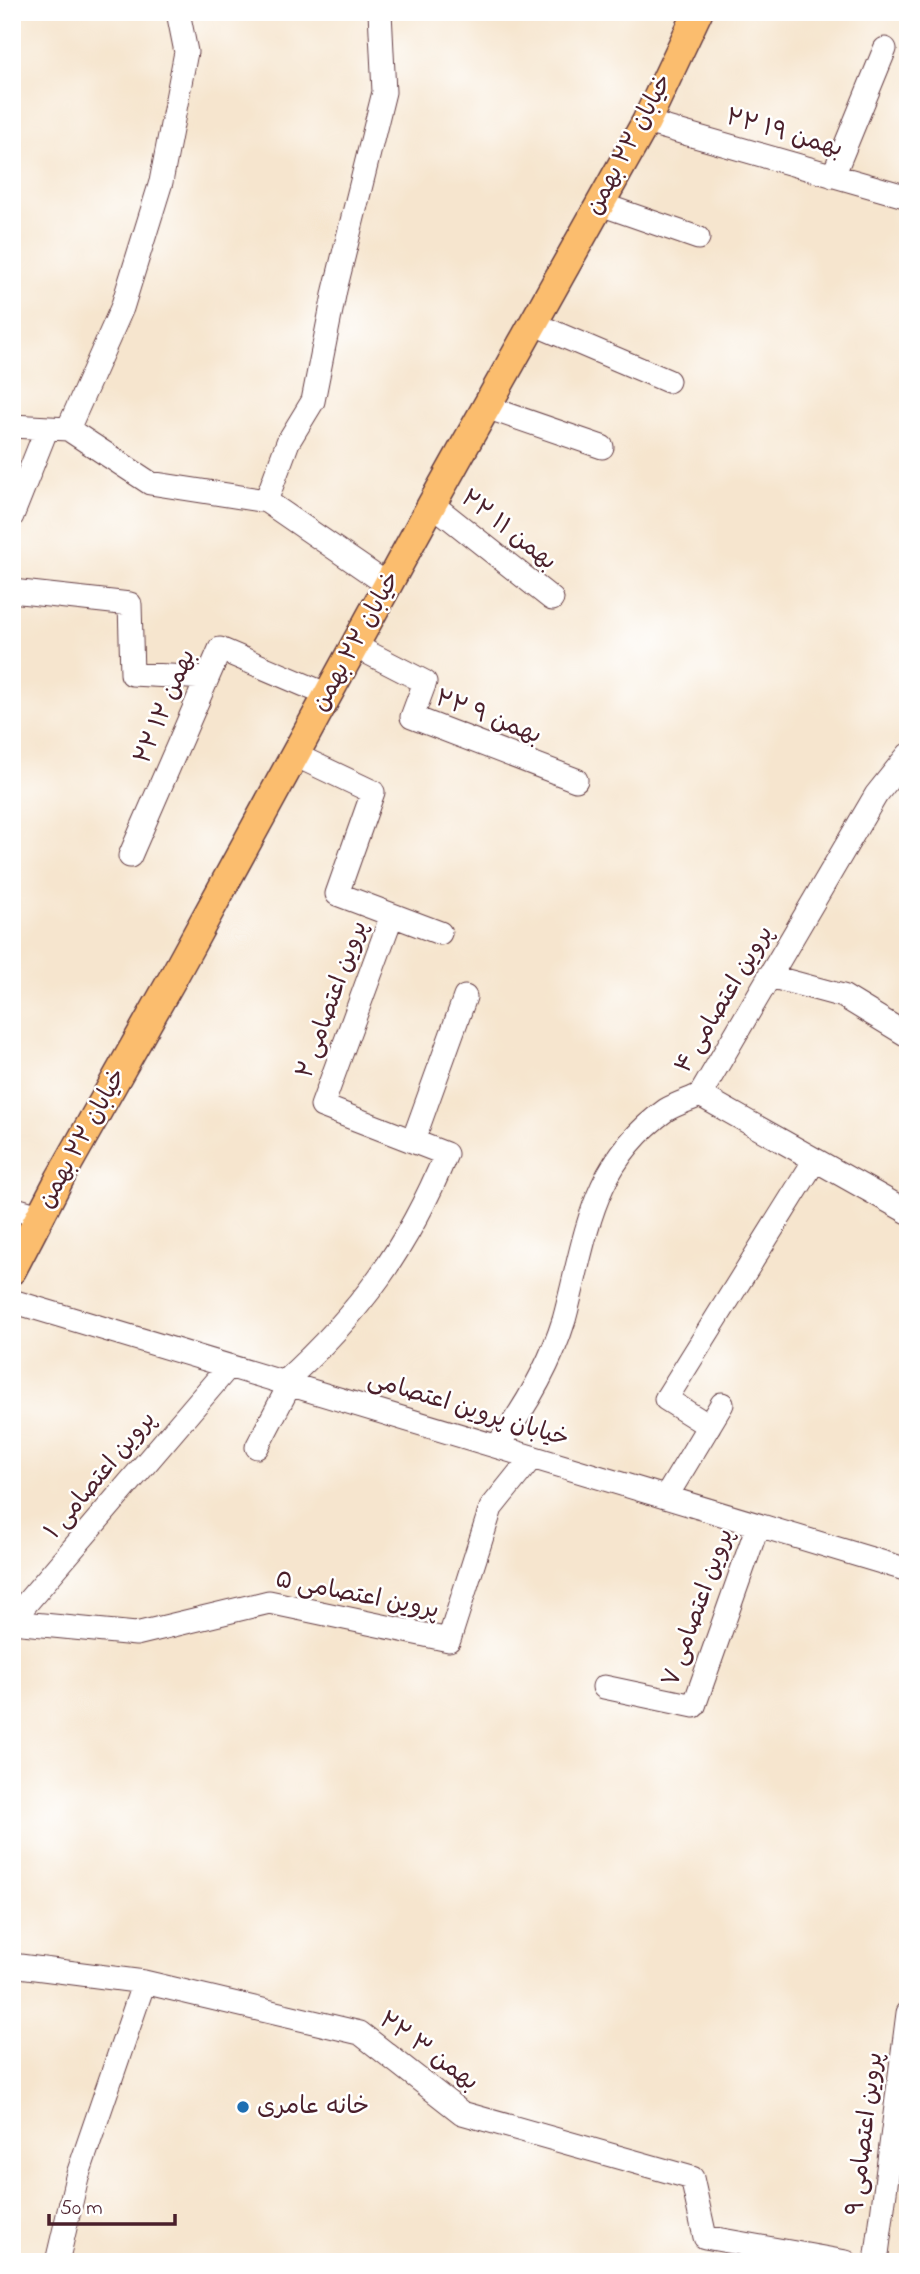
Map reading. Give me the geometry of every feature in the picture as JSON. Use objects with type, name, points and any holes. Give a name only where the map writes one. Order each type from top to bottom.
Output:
[{"type":"main road","name":"خیابان ۲۲ بهمن","points":[[12,1270],[432,504],[646,122],[698,12]]},
{"type":"street","points":[[12,516],[122,308],[161,182],[186,52],[177,12]]},
{"type":"street","points":[[266,501],[288,442],[313,401],[335,290],[384,92],[380,12]]},
{"type":"street","points":[[833,176],[885,49]]},
{"type":"street","name":"۲۲ بهمن ۱۹","points":[[646,122],[908,197]]},
{"type":"street","points":[[600,204],[698,238]]},
{"type":"street","points":[[532,323],[668,381]]},
{"type":"street","points":[[486,407],[602,447]]},
{"type":"street","points":[[12,426],[57,428],[150,483],[266,501],[388,585]]},
{"type":"street","name":"۲۲ بهمن ۱۱","points":[[432,504],[552,598]]},
{"type":"street","points":[[12,591],[130,604],[132,674],[207,678]]},
{"type":"street","name":"۲۲ بهمن ۹","points":[[355,646],[425,682],[412,717],[576,780]]},
{"type":"street","name":"۲۲ بهمن ۱۲","points":[[130,856],[220,649],[328,695]]},
{"type":"street","points":[[295,755],[373,792],[337,894],[440,933]]},
{"type":"street","name":"پروین اعتصامی ۴","points":[[497,1446],[518,1418],[544,1372],[563,1322],[592,1209],[610,1171],[636,1138],[667,1110],[700,1095],[876,796],[908,755]]},
{"type":"street","name":"پروین اعتصامی ۲","points":[[287,1383],[353,1314],[383,1275],[409,1234],[446,1154],[322,1106],[392,915]]},
{"type":"street","points":[[769,976],[843,996],[907,1035]]},
{"type":"street","points":[[414,1141],[466,997]]},
{"type":"street","points":[[700,1095],[908,1212]]},
{"type":"street","points":[[709,1426],[666,1399],[816,1160]]},
{"type":"street","points":[[12,1208],[40,1216]]},
{"type":"street","name":"خیابان پروین اعتصامی","points":[[12,1301],[908,1570]]},
{"type":"street","name":"پروین اعتصامی ۱","points":[[12,1621],[229,1366]]},
{"type":"street","points":[[257,1447],[287,1383]]},
{"type":"street","points":[[667,1497],[722,1404]]},
{"type":"street","name":"پروین اعتصامی ۵","points":[[12,1621],[136,1634],[269,1602],[449,1640],[491,1508],[532,1457]]},
{"type":"street","name":"پروین اعتصامی ۷","points":[[604,1687],[694,1706],[758,1525]]},
{"type":"street","name":"۲۲ بهمن ۳","points":[[12,1965],[145,1982],[360,2033],[462,2113],[692,2178],[705,2237],[846,2262]]},
{"type":"street","points":[[57,2262],[77,2177],[145,1982]]},
{"type":"street","name":"پروین اعتصامی ۹","points":[[876,2262],[908,2012]]},
{"type":"place","name":"خانه عامری","points":[[243,2107]]}]
